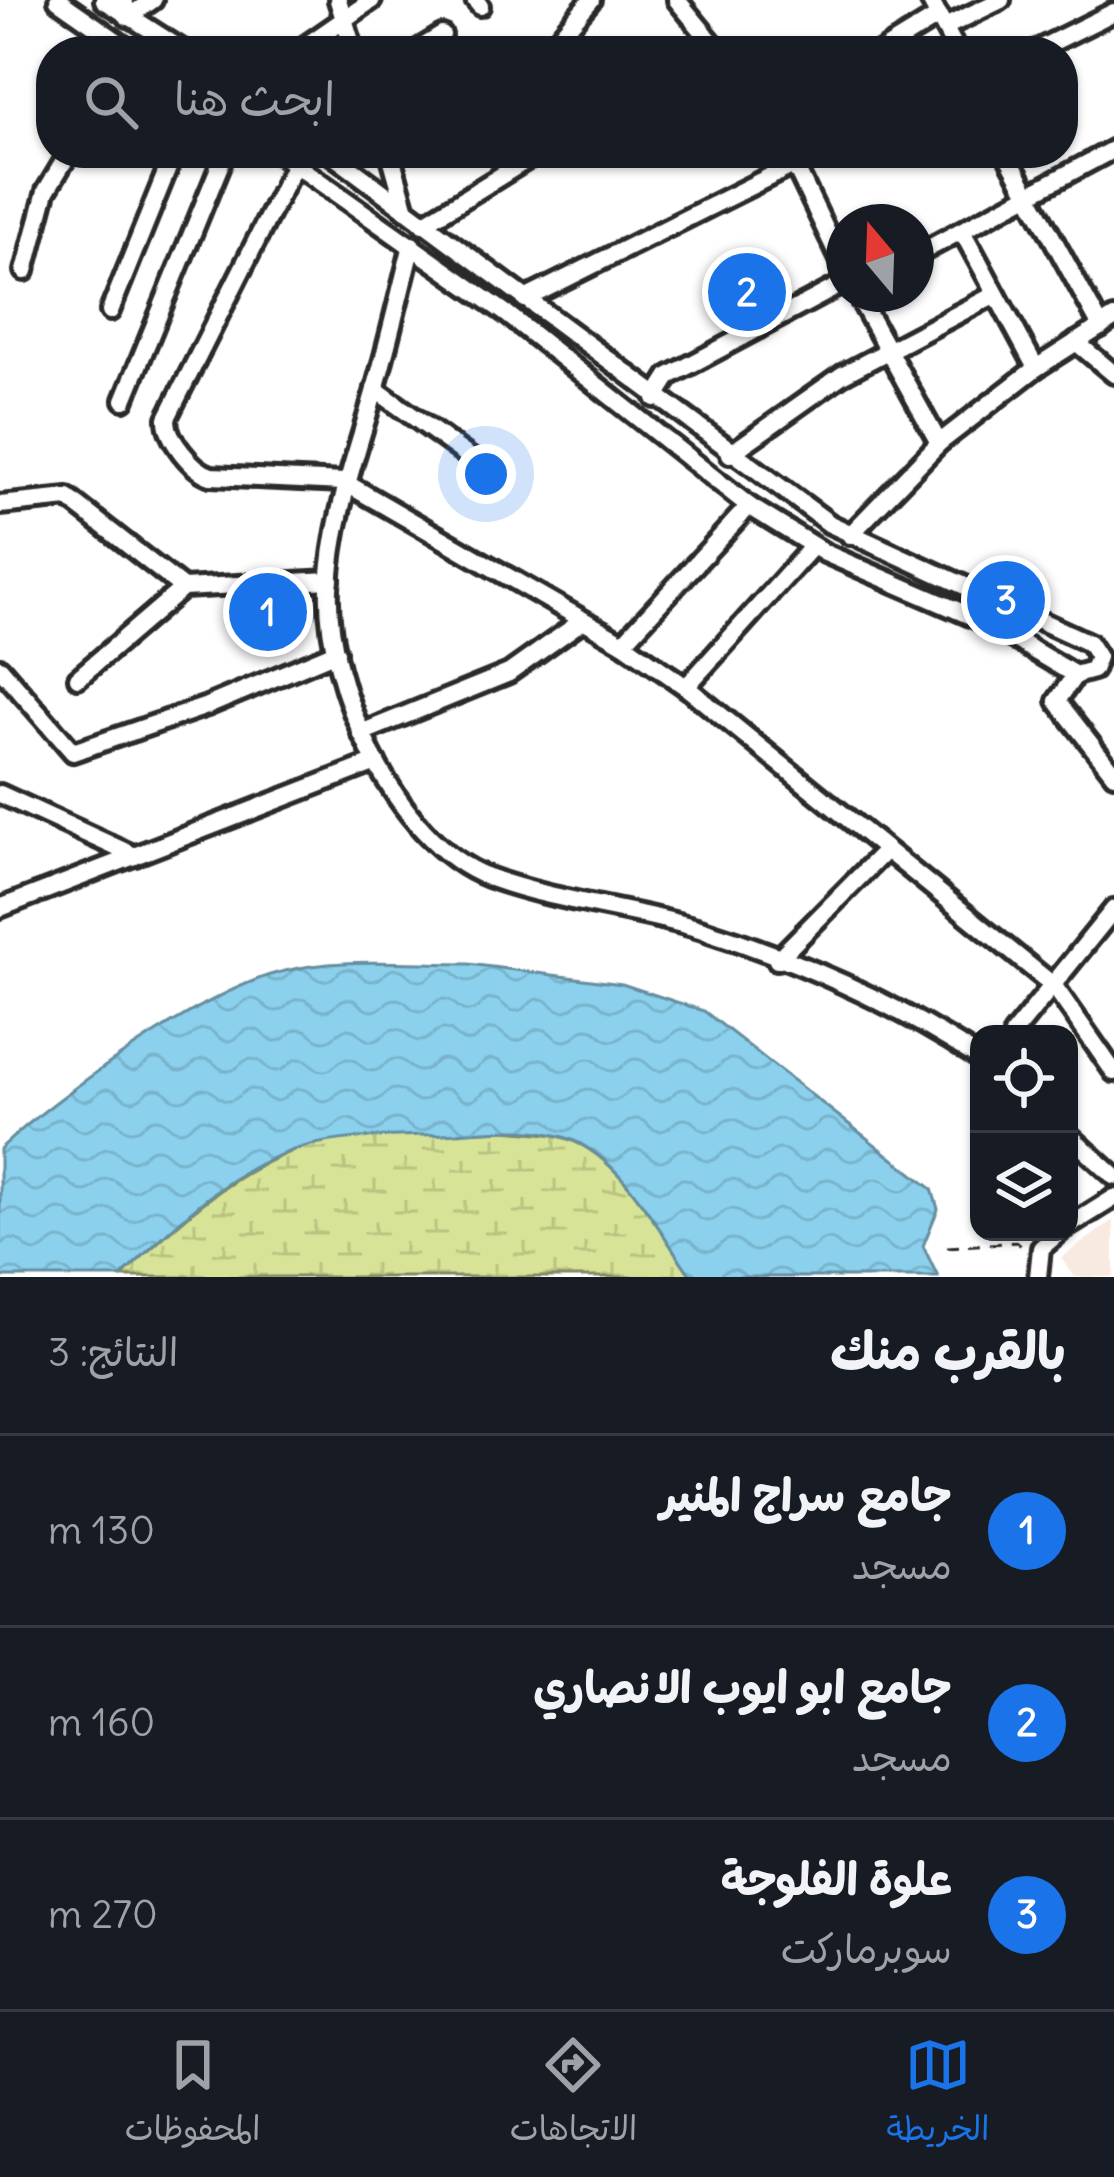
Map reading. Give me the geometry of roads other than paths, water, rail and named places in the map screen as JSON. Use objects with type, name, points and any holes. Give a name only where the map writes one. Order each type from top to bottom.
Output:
[{"type":"street","points":[[58,0],[110,36]]},
{"type":"street","points":[[104,0],[126,9],[163,36]]},
{"type":"street","points":[[126,9],[153,0]]},
{"type":"street","points":[[338,0],[348,36]]},
{"type":"street","points":[[319,36],[371,0]]},
{"type":"street","points":[[561,34],[591,0]]},
{"type":"street","points":[[677,0],[707,36]]},
{"type":"street","points":[[905,36],[938,14],[1000,0]]},
{"type":"street","points":[[1065,36],[1114,12]]},
{"type":"street","points":[[934,246],[1114,149]]},
{"type":"street","points":[[25,272],[46,191],[60,168]]},
{"type":"street","points":[[110,311],[169,168]]},
{"type":"street","points":[[124,400],[219,168]]},
{"type":"street","points":[[293,168],[164,426],[204,475],[344,482],[623,643],[686,687],[1054,986],[1114,1072]]},
{"type":"street","points":[[301,168],[476,291],[749,506],[812,546],[988,624],[1075,675],[1089,674],[1106,660],[1089,643],[850,535],[730,454],[350,168]]},
{"type":"street","points":[[394,168],[406,211]]},
{"type":"street","points":[[423,224],[514,168]]},
{"type":"street","points":[[525,299],[772,168]]},
{"type":"street","points":[[796,168],[826,231]]},
{"type":"street","points":[[850,535],[939,442],[1036,368],[1108,323],[1026,197],[1013,168]]},
{"type":"street","points":[[962,231],[1036,368]]},
{"type":"street","points":[[412,245],[375,389],[344,482],[330,580],[336,652],[361,733],[376,762],[437,845],[487,876],[700,929],[913,1015],[970,1052]]},
{"type":"street","points":[[476,291],[491,273]]},
{"type":"street","points":[[655,398],[669,376],[826,293]]},
{"type":"street","points":[[730,454],[842,375],[994,296]]},
{"type":"street","points":[[866,312],[939,442]]},
{"type":"street","points":[[1076,342],[1114,374]]},
{"type":"street","points":[[375,389],[497,477]]},
{"type":"street","points":[[0,505],[68,498],[183,588]]},
{"type":"street","points":[[623,643],[749,506]]},
{"type":"street","points":[[686,687],[812,546]]},
{"type":"street","points":[[78,678],[183,588],[330,580]]},
{"type":"street","points":[[361,733],[509,673],[582,621]]},
{"type":"street","points":[[0,668],[73,752],[208,706],[336,652]]},
{"type":"street","points":[[1075,675],[1057,701],[1114,774]]},
{"type":"street","points":[[0,908],[376,762]]},
{"type":"street","points":[[0,794],[135,856]]},
{"type":"street","points":[[777,960],[885,851]]},
{"type":"street","points":[[1021,1025],[1114,909]]},
{"type":"street","points":[[1078,1144],[1114,1176]]},
{"type":"street","points":[[1078,1220],[1114,1198]]},
{"type":"street","points":[[1046,1241],[1037,1270],[1051,1277]]},
{"type":"water","points":[[348,963],[469,964],[622,984],[704,1011],[932,1189],[938,1209],[923,1246],[938,1277],[692,1277],[625,1181],[591,1150],[557,1135],[508,1130],[358,1138],[307,1146],[229,1182],[121,1277],[0,1277],[0,1149],[132,1048],[210,1001],[277,973]]},
{"type":"place","name":"جامع ابو ايوب الانصاري","points":[[747,292]]},
{"type":"place","name":"علوة الفلوجة","points":[[1006,600]]},
{"type":"place","name":"جامع سراج المنير","points":[[268,612]]}]
